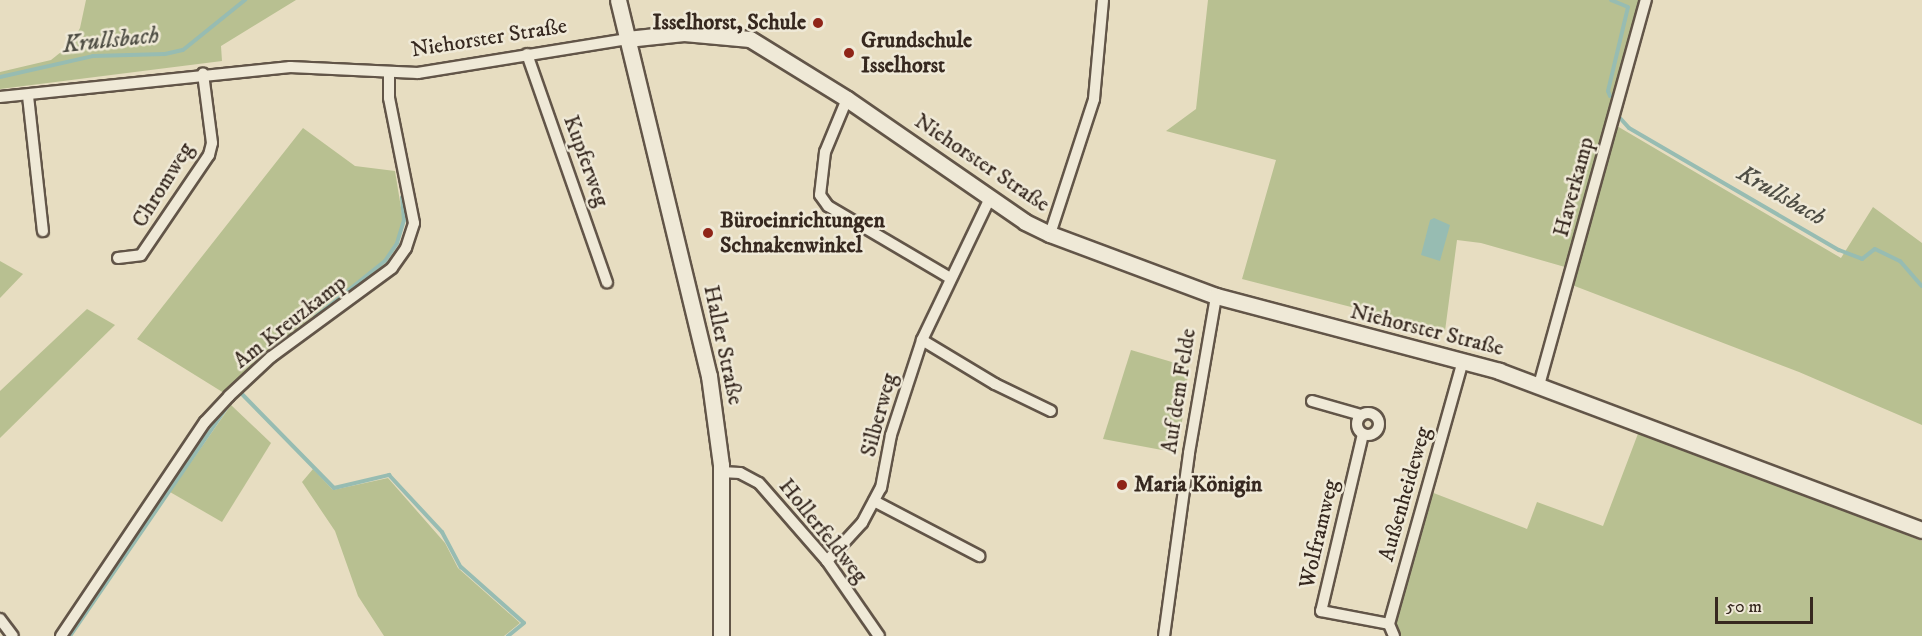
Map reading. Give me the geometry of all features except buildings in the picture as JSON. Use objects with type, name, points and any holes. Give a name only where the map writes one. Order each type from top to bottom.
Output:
[{"type":"street","name":"Haller Straße","points":[[618,0],[709,376],[721,472],[721,636]]},
{"type":"street","points":[[1050,234],[1094,99],[1103,0]]},
{"type":"street","name":"Haverkamp","points":[[1539,385],[1646,0]]},
{"type":"street","name":"Niehorster Straße","points":[[0,98],[203,74],[290,67],[389,75],[627,39],[684,33],[750,39],[847,99],[990,198],[1050,234],[1215,296],[1463,361],[1539,385],[1922,530]]},
{"type":"street","name":"Kupferweg","points":[[526,54],[607,282]]},
{"type":"street","name":"Chromweg","points":[[118,258],[141,255],[209,155],[212,143],[203,74]]},
{"type":"street","name":"Am Kreuzkamp","points":[[61,636],[221,405],[271,357],[392,268],[406,248],[414,223],[389,98],[389,75]]},
{"type":"street","points":[[28,96],[43,231]]},
{"type":"street","points":[[847,99],[825,152],[820,195],[828,206],[950,278]]},
{"type":"street","name":"Silberweg","points":[[827,561],[862,523],[874,501],[922,340],[990,198]]},
{"type":"street","name":"Auf dem Felde","points":[[1164,636],[1189,453],[1215,296]]},
{"type":"street","points":[[922,340],[995,384],[1051,411]]},
{"type":"street","name":"Außenheideweg","points":[[1389,624],[1463,361]]},
{"type":"street","name":"Wolframweg","points":[[1312,401],[1361,415],[1369,412],[1379,423],[1377,431],[1363,434]]},
{"type":"street","name":"Wolframweg","points":[[1361,415],[1357,429],[1363,434]]},
{"type":"street","name":"Wolframweg","points":[[1363,434],[1322,611],[1389,624]]},
{"type":"street","name":"Hollerfeldweg","points":[[721,472],[740,473],[759,483],[827,561],[879,636]]},
{"type":"street","points":[[874,501],[979,556]]},
{"type":"street","points":[[0,619],[13,636]]},
{"type":"street","points":[[1389,624],[1395,636]]},
{"type":"green space","points":[[86,0],[296,0],[221,46],[222,61],[0,89],[0,72],[51,60],[71,44],[80,28]]},
{"type":"green space","points":[[1208,0],[1639,0],[1565,267],[1481,243],[1457,240],[1445,331],[1242,279],[1276,160],[1166,131],[1196,109]]},
{"type":"green space","points":[[1617,126],[1841,258],[1873,207],[1922,243],[1922,425],[1799,372],[1572,285]]},
{"type":"green space","points":[[303,128],[355,166],[395,171],[403,220],[396,242],[384,260],[268,352],[224,393],[137,339]]},
{"type":"green space","points":[[0,261],[23,274],[0,298]]},
{"type":"green space","points":[[87,309],[115,325],[0,438],[0,391]]},
{"type":"green space","points":[[1131,350],[1189,367],[1178,453],[1103,439]]},
{"type":"green space","points":[[231,405],[271,443],[222,522],[170,492]]},
{"type":"green space","points":[[1639,431],[1922,541],[1922,636],[1400,636],[1396,623],[1431,492],[1527,529],[1537,502],[1603,526]]},
{"type":"green space","points":[[313,469],[333,490],[388,478],[445,543],[458,568],[520,623],[504,636],[384,636],[358,596],[335,531],[302,482]]},
{"type":"water","points":[[1434,218],[1450,225],[1440,261],[1421,255],[1430,220]]},
{"type":"waterway","name":"Krullsbach","points":[[0,77],[93,56],[165,54],[183,50],[245,0]]},
{"type":"waterway","name":"Krullsbach","points":[[1610,96],[1608,91],[1628,7],[1611,0]]},
{"type":"waterway","name":"Krullsbach","points":[[1620,118],[1629,128],[1839,250],[1862,259],[1875,249],[1900,261],[1922,286]]},
{"type":"waterway","points":[[315,317],[385,261],[397,243],[404,220],[402,197]]},
{"type":"waterway","points":[[240,392],[334,488],[389,475],[442,532],[461,567],[524,623],[508,636]]},
{"type":"waterway","points":[[70,636],[228,405]]},
{"type":"place","name":"Isselhorst, Schule","points":[[818,23]]},
{"type":"place","name":"Grundschule Isselhorst","points":[[849,53]]},
{"type":"place","name":"Büroeinrichtungen Schnakenwinkel","points":[[708,233]]},
{"type":"place","name":"Maria Königin","points":[[1122,485]]}]
